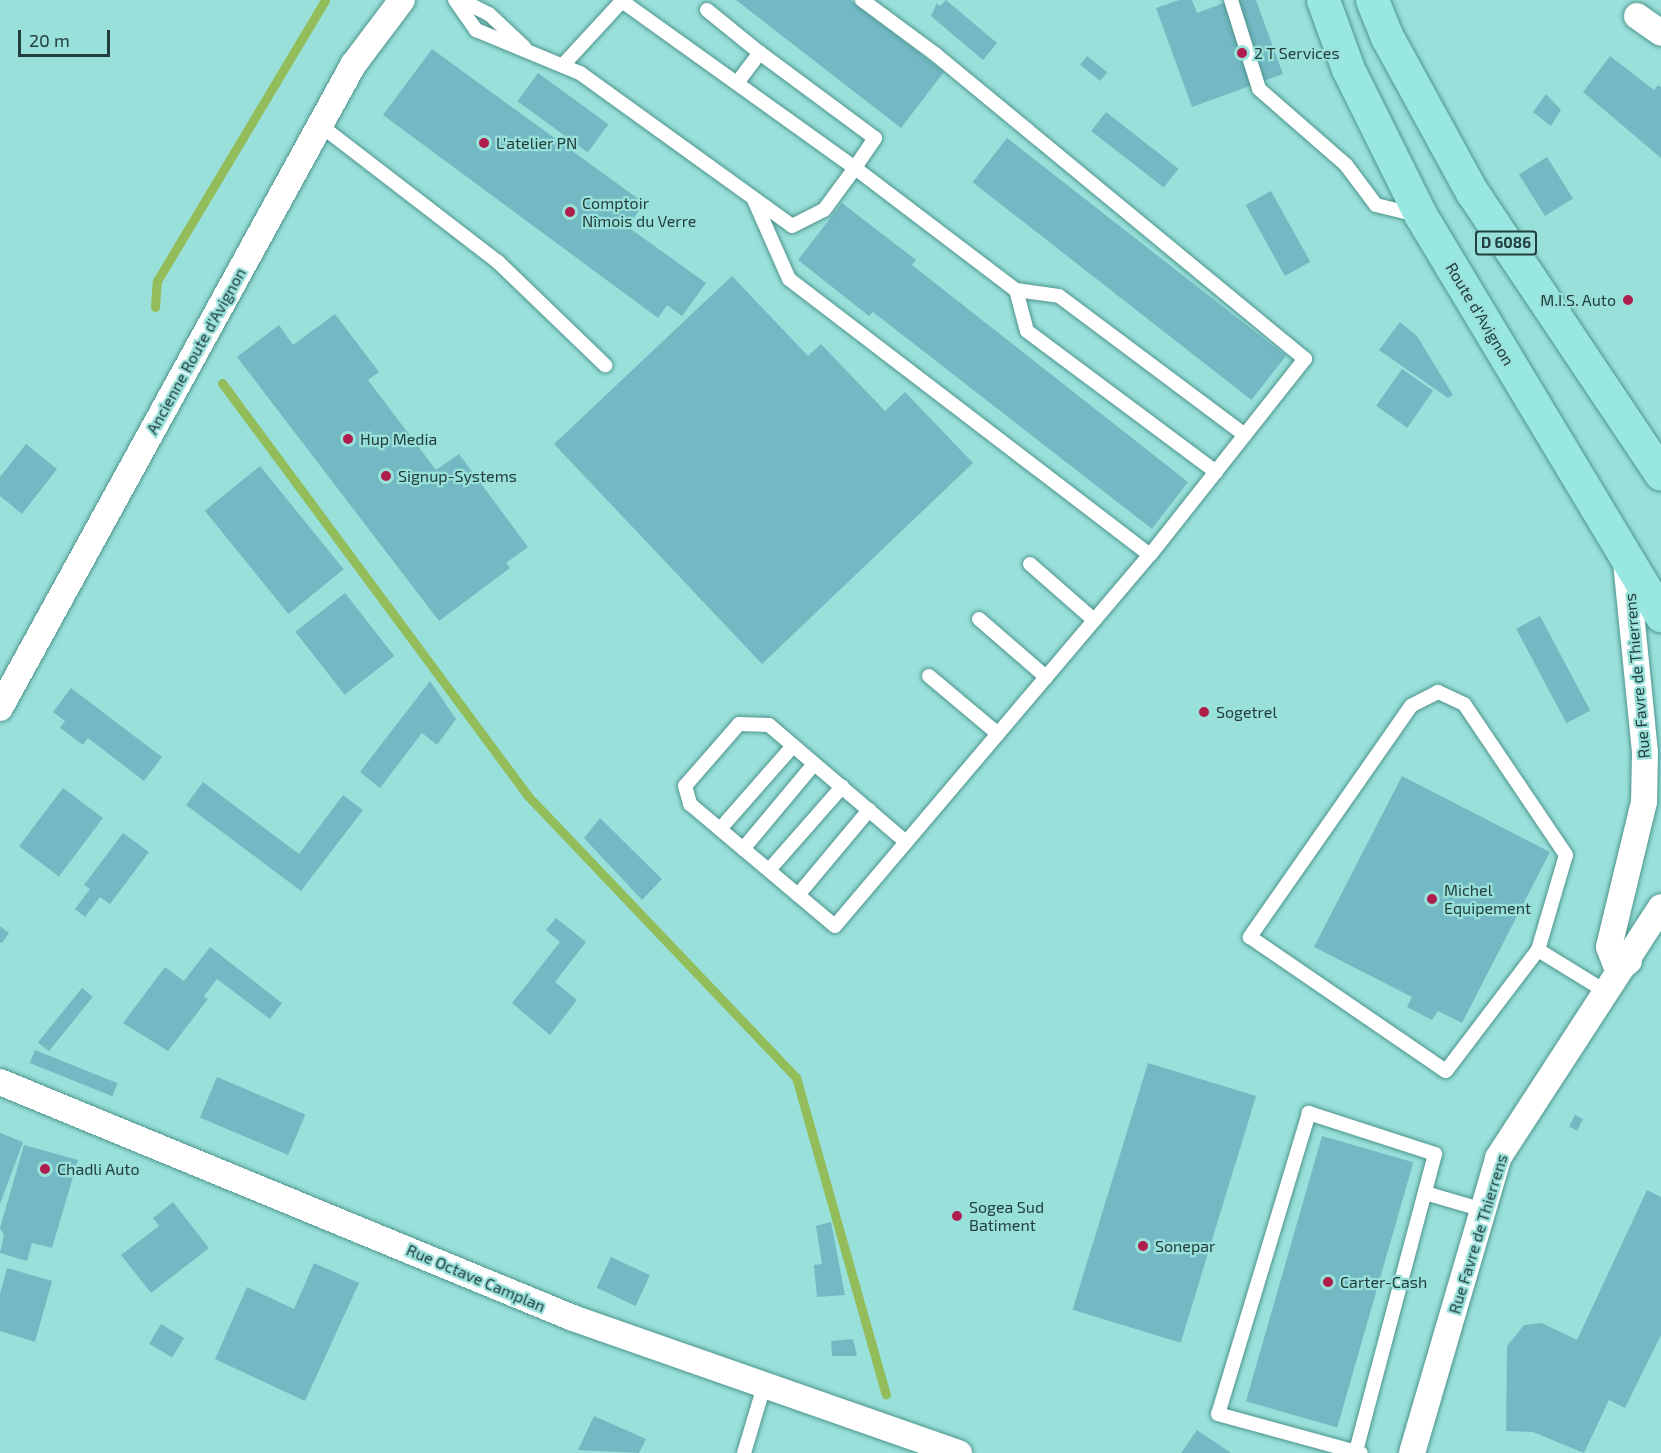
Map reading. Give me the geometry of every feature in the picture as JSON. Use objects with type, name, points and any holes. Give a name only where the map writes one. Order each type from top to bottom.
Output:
[{"type":"main road","name":"Route d'Avignon","points":[[1323,0],[1348,69],[1421,216],[1661,616]]},
{"type":"main road","name":"D 6086","points":[[1372,0],[1388,37],[1472,192],[1661,474]]},
{"type":"street","name":"Ancienne Route d'Avignon","points":[[0,708],[353,65],[402,0]]},
{"type":"street","points":[[1637,16],[1661,33]]},
{"type":"street","name":"Rue Favre de Thierrens","points":[[1618,970],[1609,947],[1644,802],[1645,752],[1625,556]]},
{"type":"street","name":"Rue Favre de Thierrens","points":[[1412,1453],[1498,1158],[1661,907]]},
{"type":"street","name":"Rue Favre de Thierrens","points":[[1618,970],[1661,938]]},
{"type":"street","name":"Rue Octave Camplan","points":[[0,1082],[573,1318],[959,1453]]},
{"type":"lane","points":[[455,0],[476,30],[564,65],[792,226],[824,210],[876,138],[760,53],[707,10]]},
{"type":"lane","points":[[461,0],[489,14],[532,54]]},
{"type":"lane","points":[[564,65],[622,0],[855,168],[1016,290],[1059,296],[1245,435]]},
{"type":"lane","points":[[862,0],[935,54],[1305,359],[1150,555],[835,926],[690,804],[685,786],[739,724],[769,725],[906,842]]},
{"type":"lane","points":[[1231,0],[1259,89],[1346,165],[1376,205],[1421,216]]},
{"type":"lane","points":[[737,83],[760,53]]},
{"type":"lane","points":[[320,125],[498,262],[605,365]]},
{"type":"lane","points":[[754,200],[789,279],[1150,555]]},
{"type":"lane","points":[[1016,290],[1027,332],[1216,472]]},
{"type":"lane","points":[[1030,564],[1094,620]]},
{"type":"lane","points":[[979,619],[1046,677]]},
{"type":"lane","points":[[929,676],[998,734]]},
{"type":"lane","points":[[1438,692],[1464,704],[1566,855],[1538,950],[1446,1071],[1250,937],[1411,706],[1438,692]]},
{"type":"lane","points":[[720,829],[793,746]]},
{"type":"lane","points":[[743,849],[814,764]]},
{"type":"lane","points":[[769,870],[842,787]]},
{"type":"lane","points":[[798,895],[869,810]]},
{"type":"lane","points":[[1538,950],[1605,991]]},
{"type":"lane","points":[[1309,1113],[1435,1154],[1358,1452],[1218,1414],[1309,1113]]},
{"type":"lane","points":[[1425,1193],[1483,1210]]},
{"type":"lane","points":[[744,1453],[764,1386]]},
{"type":"building","points":[[736,0],[850,0],[944,72],[901,128]]},
{"type":"building","points":[[946,0],[997,43],[983,60],[931,16],[937,3],[940,6]]},
{"type":"building","points":[[1179,0],[1192,0],[1197,13],[1232,0],[1256,0],[1283,74],[1192,107],[1156,8]]},
{"type":"building","points":[[432,49],[644,203],[628,227],[706,283],[682,316],[667,305],[658,318],[383,115]]},
{"type":"building","points":[[1087,56],[1107,72],[1100,81],[1080,65]]},
{"type":"building","points":[[1610,56],[1654,90],[1658,85],[1661,87],[1661,158],[1583,92]]},
{"type":"building","points":[[538,73],[608,124],[588,152],[517,101]]},
{"type":"building","points":[[1546,94],[1561,110],[1551,126],[1533,112]]},
{"type":"building","points":[[1106,112],[1178,169],[1164,188],[1091,131]]},
{"type":"building","points":[[1007,138],[1286,356],[1251,400],[973,182]]},
{"type":"building","points":[[1547,157],[1573,199],[1545,216],[1519,174]]},
{"type":"building","points":[[1271,191],[1310,262],[1285,276],[1246,205]]},
{"type":"building","points":[[842,203],[916,260],[912,265],[1188,482],[1152,529],[873,312],[869,316],[798,260]]},
{"type":"building","points":[[732,276],[808,356],[821,344],[885,411],[905,392],[973,463],[762,664],[554,444]]},
{"type":"building","points":[[335,314],[379,372],[368,380],[436,470],[459,454],[528,547],[506,563],[510,568],[439,621],[237,357],[279,325],[293,345]]},
{"type":"building","points":[[1400,322],[1417,336],[1453,395],[1448,398],[1379,350]]},
{"type":"building","points":[[1402,369],[1433,391],[1407,428],[1376,406]]},
{"type":"building","points":[[26,444],[57,469],[22,514],[0,496],[0,477]]},
{"type":"building","points":[[260,466],[344,569],[289,614],[205,511]]},
{"type":"building","points":[[345,593],[394,656],[345,695],[295,632]]},
{"type":"building","points":[[1540,616],[1590,710],[1566,723],[1516,629]]},
{"type":"building","points":[[430,681],[456,719],[437,745],[422,733],[380,788],[360,772]]},
{"type":"building","points":[[71,688],[162,757],[144,781],[88,738],[83,745],[60,728],[65,721],[53,712]]},
{"type":"building","name":"Michel Equipement","points":[[1402,776],[1550,852],[1462,1023],[1438,1011],[1432,1020],[1407,1007],[1412,997],[1314,947]]},
{"type":"building","points":[[203,782],[299,854],[343,795],[363,810],[301,891],[186,805]]},
{"type":"building","points":[[63,788],[103,818],[59,876],[19,846]]},
{"type":"building","points":[[600,818],[662,879],[642,900],[584,838]]},
{"type":"building","points":[[123,833],[149,852],[110,904],[100,897],[85,917],[75,909],[90,889],[84,885]]},
{"type":"building","points":[[556,918],[586,942],[555,982],[577,1000],[550,1035],[512,1003],[560,942],[546,930]]},
{"type":"building","points":[[0,926],[9,933],[2,943],[0,942]]},
{"type":"building","points":[[210,947],[282,1003],[270,1019],[217,979],[204,996],[208,999],[168,1051],[123,1023],[165,967],[184,981]]},
{"type":"building","points":[[82,988],[93,997],[49,1051],[38,1042]]},
{"type":"building","points":[[35,1050],[118,1083],[112,1096],[30,1063]]},
{"type":"building","points":[[1148,1063],[1256,1096],[1181,1343],[1073,1310]]},
{"type":"building","points":[[217,1077],[305,1115],[288,1155],[200,1118]]},
{"type":"building","points":[[1575,1115],[1583,1119],[1577,1131],[1569,1127]]},
{"type":"building","points":[[0,1133],[23,1142],[0,1204]]},
{"type":"building","name":"Carter-Cash","points":[[1322,1136],[1413,1162],[1337,1427],[1246,1401]]},
{"type":"building","points":[[24,1145],[78,1160],[52,1248],[32,1243],[27,1261],[0,1253],[4,1235],[0,1228]]},
{"type":"building","points":[[1647,1190],[1661,1197],[1661,1335],[1625,1408],[1609,1400],[1584,1453],[1533,1432],[1506,1431],[1507,1346],[1524,1325],[1542,1323],[1577,1340]]},
{"type":"building","points":[[173,1202],[209,1248],[151,1293],[121,1255],[159,1226],[153,1218]]},
{"type":"building","points":[[831,1222],[845,1295],[817,1297],[814,1265],[822,1264],[816,1226]]},
{"type":"building","points":[[611,1257],[650,1275],[636,1306],[597,1288]]},
{"type":"building","points":[[314,1263],[359,1283],[305,1401],[215,1359],[247,1287],[294,1309]]},
{"type":"building","points":[[7,1268],[52,1281],[35,1342],[0,1331],[0,1294]]},
{"type":"building","points":[[161,1324],[184,1338],[172,1358],[149,1344]]},
{"type":"building","points":[[853,1339],[857,1356],[832,1356],[831,1341]]},
{"type":"building","points":[[594,1416],[646,1439],[639,1453],[578,1450]]},
{"type":"building","points":[[1197,1430],[1231,1453],[1181,1453]]},
{"type":"waterway","points":[[155,307],[157,281],[325,0]]},
{"type":"waterway","points":[[222,383],[528,796],[796,1077],[886,1394]]},
{"type":"place","name":"2 T Services","points":[[1242,53]]},
{"type":"place","name":"L'atelier PN","points":[[484,143]]},
{"type":"place","name":"Comptoir Nîmois du Verre","points":[[570,212]]},
{"type":"place","name":"M.I.S. Auto","points":[[1628,300]]},
{"type":"place","name":"Hup Media","points":[[348,439]]},
{"type":"place","name":"Signup-Systems","points":[[386,476]]},
{"type":"place","name":"Sogetrel","points":[[1204,712]]},
{"type":"place","name":"Michel Equipement","points":[[1432,899]]},
{"type":"place","name":"Chadli Auto","points":[[45,1169]]},
{"type":"place","name":"Sogea Sud Batiment","points":[[957,1216]]},
{"type":"place","name":"Sonepar","points":[[1143,1246]]},
{"type":"place","name":"Carter-Cash","points":[[1328,1282]]}]
